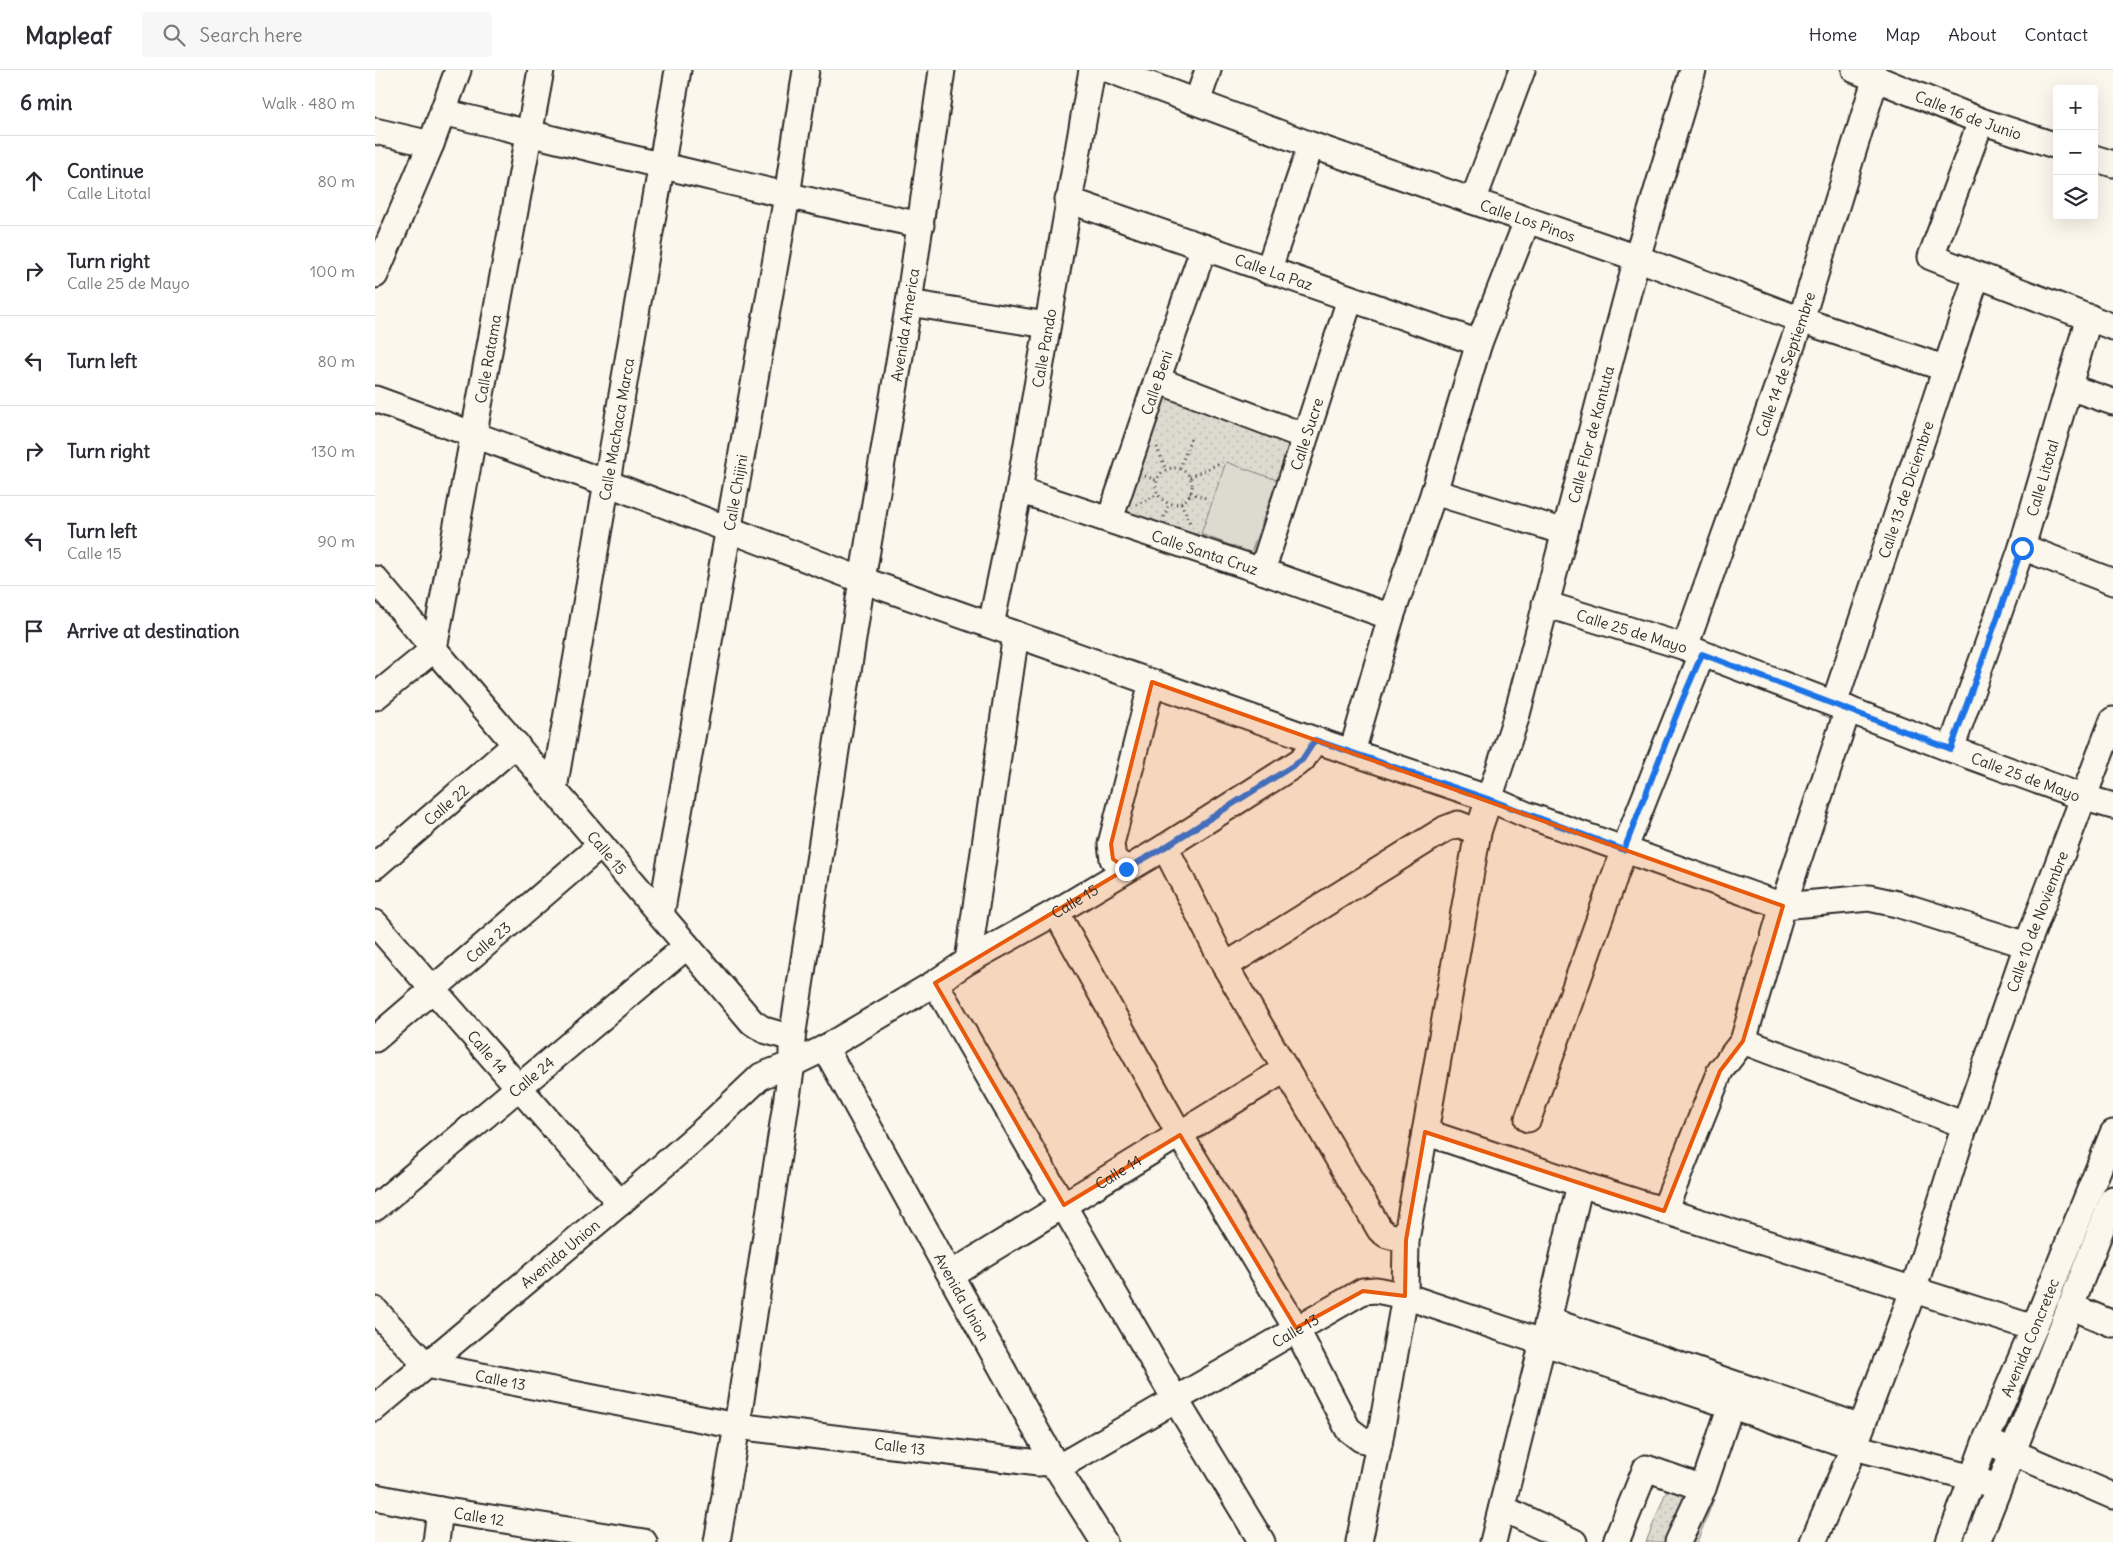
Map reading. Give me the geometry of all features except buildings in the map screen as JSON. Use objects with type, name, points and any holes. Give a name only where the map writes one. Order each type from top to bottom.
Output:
[{"type":"street","points":[[376,270],[431,144],[458,70]]},
{"type":"street","name":"Calle Ratama","points":[[434,649],[541,70]]},
{"type":"street","name":"Calle Machaca Marca","points":[[554,789],[678,70]]},
{"type":"street","name":"Calle Chijini","points":[[661,915],[787,196],[806,70]]},
{"type":"street","name":"Avenida America","points":[[717,1542],[737,1426],[792,1064],[793,1038],[863,580],[921,226],[942,70]]},
{"type":"street","name":"Calle Pando","points":[[991,625],[1019,490],[1092,70]]},
{"type":"street","name":"Calle Los Pinos","points":[[1110,70],[1311,145],[1637,258],[1801,320],[1945,368]]},
{"type":"street","points":[[1197,102],[1208,70]]},
{"type":"street","points":[[1473,200],[1522,70]]},
{"type":"street","name":"Calle Flor de Kantuta","points":[[1364,1540],[1405,1296],[1406,1240],[1478,832],[1491,800],[1516,718],[1637,258],[1693,70]]},
{"type":"street","name":"Calle 16 de Junio","points":[[1862,72],[1981,121],[2053,145]]},
{"type":"street","name":"Calle 14 de Septiembre","points":[[1528,1119],[1624,850],[1681,703],[1693,650],[1801,320],[1862,72]]},
{"type":"street","points":[[443,112],[787,196],[921,226]]},
{"type":"street","points":[[1981,121],[1931,256],[2113,327]]},
{"type":"street","points":[[375,131],[431,144]]},
{"type":"street","points":[[1268,271],[1311,145]]},
{"type":"street","points":[[2098,159],[2113,164]]},
{"type":"street","name":"Calle La Paz","points":[[1068,200],[1479,343]]},
{"type":"street","points":[[1352,752],[1391,617],[1434,492],[1479,343],[1527,221]]},
{"type":"street","name":"Calle Beni","points":[[1111,519],[1204,247]]},
{"type":"street","name":"Calle 13 de Diciembre","points":[[1743,1041],[1841,707],[1945,368],[1977,274]]},
{"type":"street","name":"Calle Sucre","points":[[1262,571],[1304,436],[1350,299]]},
{"type":"street","points":[[909,303],[1047,324]]},
{"type":"street","name":"Calle Litotal","points":[[1951,749],[2022,548],[2089,317]]},
{"type":"street","points":[[1157,380],[1304,436]]},
{"type":"street","points":[[2069,387],[2113,402]]},
{"type":"street","points":[[375,400],[607,483],[863,580],[1315,740],[1491,800],[1624,850],[1783,906],[1869,898],[1897,904],[2027,945]]},
{"type":"street","name":"Calle Santa Cruz","points":[[1019,490],[1111,519],[1391,617]]},
{"type":"street","points":[[1434,492],[1565,532]]},
{"type":"street","points":[[2022,548],[2113,582]]},
{"type":"street","name":"Calle 15","points":[[375,579],[752,1022],[764,1030],[793,1038]]},
{"type":"street","name":"Calle 25 de Mayo","points":[[1545,604],[1693,650],[1951,749],[2082,797],[2113,806]]},
{"type":"street","points":[[968,960],[1016,634]]},
{"type":"street","points":[[375,698],[434,649]]},
{"type":"street","points":[[1126,869],[1113,859],[1111,844],[1152,682]]},
{"type":"street","name":"Calle 10 de Noviembre","points":[[1813,1542],[1857,1437],[1913,1290],[1965,1125],[2027,945],[2113,720]]},
{"type":"street","name":"Calle 15","points":[[792,1064],[825,1048],[935,983],[968,960],[1056,912],[1165,847],[1302,760],[1315,740]]},
{"type":"street","name":"Calle 22","points":[[375,866],[516,744]]},
{"type":"street","points":[[1225,966],[1445,829],[1458,824],[1478,832]]},
{"type":"street","name":"Calle 23","points":[[375,1039],[601,845]]},
{"type":"street","points":[[1165,847],[1225,966],[1380,1230],[1387,1235],[1406,1240]]},
{"type":"street","points":[[1056,912],[1180,1135],[1296,1328],[1348,1429],[1361,1439],[1379,1444]]},
{"type":"street","name":"Calle 14","points":[[375,923],[620,1203]]},
{"type":"street","name":"Calle 24","points":[[375,1208],[687,946]]},
{"type":"street","points":[[935,983],[1175,1399],[1262,1542]]},
{"type":"street","points":[[1664,1211],[1720,1071],[1743,1041],[1965,1125]]},
{"type":"street","name":"Avenida Union","points":[[825,1048],[1057,1468],[1104,1542]]},
{"type":"street","name":"Avenida Union","points":[[375,1408],[620,1203],[705,1129],[761,1076],[792,1064]]},
{"type":"street","name":"Calle 14","points":[[951,1274],[1286,1069]]},
{"type":"street","points":[[1425,1132],[1579,1184],[2034,1328]]},
{"type":"street","name":"Avenida Concretec","points":[[1949,1542],[1985,1440],[2034,1328],[2113,1133]]},
{"type":"street","points":[[1493,1542],[1546,1331],[1579,1184]]},
{"type":"street","name":"Avenida Concretec","points":[[1977,1542],[2113,1199]]},
{"type":"street","name":"Calle 13","points":[[426,1365],[737,1426],[1028,1462],[1046,1462],[1057,1468],[1296,1328],[1363,1291],[1376,1290],[1405,1296],[1546,1331]]},
{"type":"street","points":[[2070,1306],[2113,1324]]},
{"type":"street","points":[[375,1310],[426,1365]]},
{"type":"street","points":[[1546,1331],[1731,1405],[1857,1437]]},
{"type":"street","points":[[1546,1331],[1857,1437],[1998,1488]]},
{"type":"street","points":[[1678,1542],[1703,1488],[1731,1405]]},
{"type":"street","points":[[1985,1440],[2113,1496]]},
{"type":"street","points":[[1616,1542],[1645,1468],[1703,1488]]},
{"type":"street","name":"Calle 12","points":[[375,1497],[440,1510],[644,1542]]},
{"type":"street","points":[[1503,1508],[1574,1542]]},
{"type":"street","points":[[436,1542],[440,1510]]},
{"type":"path","points":[[1180,468],[1191,438]]},
{"type":"path","points":[[1156,444],[1166,470]]},
{"type":"path","points":[[1190,477],[1222,462]]},
{"type":"path","points":[[1180,468],[1190,477],[1191,493],[1181,503],[1169,503],[1159,497],[1155,486],[1159,475],[1166,470],[1180,468]]},
{"type":"path","points":[[1191,493],[1209,499]]},
{"type":"path","points":[[1161,524],[1169,503]]},
{"type":"path","points":[[1181,503],[1193,528]]},
{"type":"highlighted area","points":[[1152,682],[1783,906],[1743,1041],[1720,1071],[1664,1211],[1425,1132],[1406,1240],[1405,1296],[1363,1291],[1296,1328],[1180,1135],[1064,1205],[935,983],[1126,869],[1113,859],[1111,844]]},
{"type":"shaded area","points":[[1164,392],[1294,440],[1254,560],[1121,514]]},
{"type":"shaded area","points":[[1226,462],[1277,480],[1251,553],[1201,534]]},
{"type":"shaded area","points":[[1670,1482],[1714,1499],[1697,1542],[1646,1542]]},
{"type":"route","points":[[1126,869],[1165,847],[1302,760],[1315,740],[1491,800],[1624,850],[1702,654],[1951,749],[2022,548]]}]
